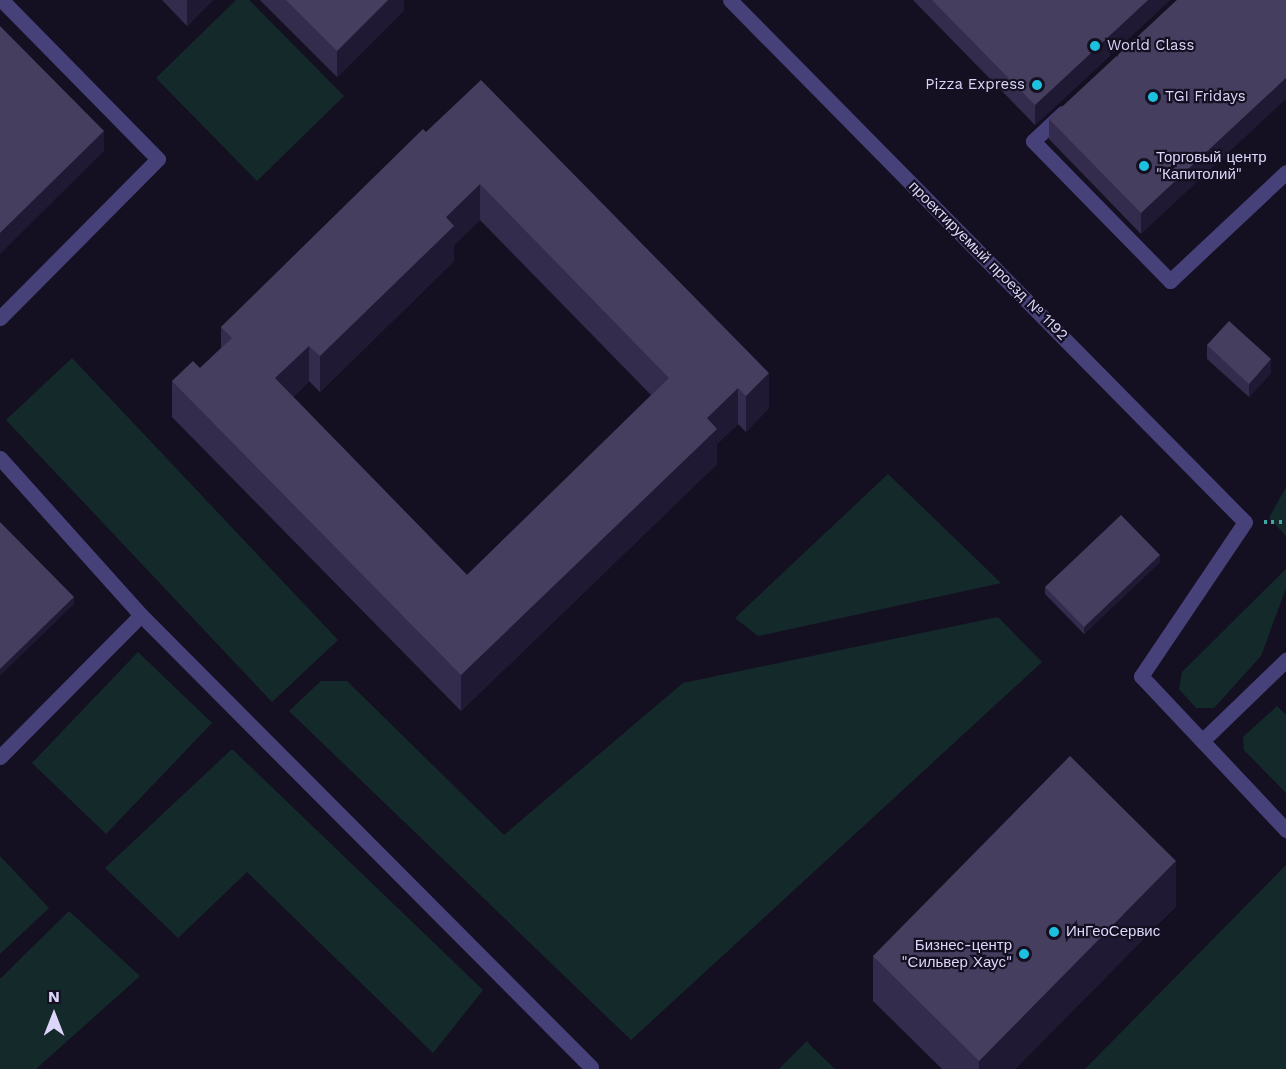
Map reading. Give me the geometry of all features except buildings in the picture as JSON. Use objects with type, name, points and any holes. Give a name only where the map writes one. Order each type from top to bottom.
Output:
[{"type":"street","points":[[0,318],[158,159],[2,0]]},
{"type":"street","name":"проектируемый проезд № 1192","points":[[730,0],[1245,522],[1141,676],[1202,741]]},
{"type":"street","points":[[1075,102],[1033,141],[1170,281],[1286,172]]},
{"type":"street","points":[[0,458],[141,615],[591,1067]]},
{"type":"street","points":[[0,757],[141,615]]},
{"type":"street","points":[[1285,665],[1202,741],[1286,830]]},
{"type":"green space","points":[[236,0],[249,0],[344,96],[257,181],[156,78]]},
{"type":"green space","points":[[72,358],[338,640],[272,702],[6,420]]},
{"type":"green space","points":[[888,474],[1001,583],[758,636],[735,618]]},
{"type":"green space","points":[[1286,487],[1286,536],[1269,518]]},
{"type":"green space","points":[[1286,569],[1286,588],[1261,656],[1214,708],[1196,708],[1179,689],[1182,672]]},
{"type":"green space","points":[[998,617],[1042,662],[631,1040],[289,711],[321,681],[347,681],[504,835],[683,683]]},
{"type":"green space","points":[[138,652],[212,723],[106,834],[32,763]]},
{"type":"green space","points":[[1277,706],[1286,715],[1286,793],[1244,750],[1243,737]]},
{"type":"green space","points":[[232,749],[483,990],[433,1053],[247,872],[178,938],[105,868]]},
{"type":"green space","points":[[0,856],[49,908],[0,954]]},
{"type":"green space","points":[[1286,865],[1286,1069],[1085,1069]]},
{"type":"green space","points":[[69,911],[140,976],[36,1069],[0,1069],[0,979]]},
{"type":"green space","points":[[807,1041],[835,1069],[779,1069]]},
{"type":"place","name":"World Class","points":[[1095,46]]},
{"type":"place","name":"Pizza Express","points":[[1037,85]]},
{"type":"place","name":"TGI Fridays","points":[[1153,97]]},
{"type":"place","name":"Торговый центр \"Капитолий\"","points":[[1144,166]]},
{"type":"place","name":"ИнГеоСервис","points":[[1054,932]]},
{"type":"place","name":"Бизнес-центр \"Сильвер Хаус\"","points":[[1024,954]]}]
